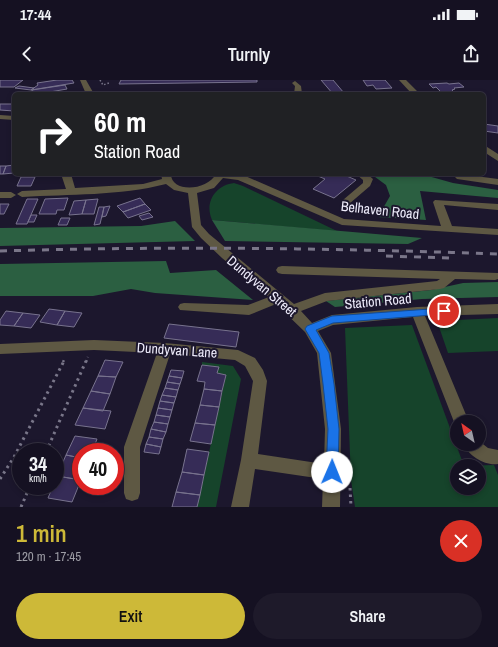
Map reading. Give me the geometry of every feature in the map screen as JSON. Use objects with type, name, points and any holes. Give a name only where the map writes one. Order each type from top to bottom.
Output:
[{"type":"street","points":[[83,80],[89,92]]},
{"type":"street","points":[[402,80],[414,92]]},
{"type":"street","points":[[295,83],[298,86],[298,92]]},
{"type":"street","points":[[0,117],[12,118]]},
{"type":"street","points":[[486,149],[497,157]]},
{"type":"street","points":[[486,154],[497,157]]},
{"type":"street","points":[[67,176],[72,192]]},
{"type":"street","name":"Belhaven Road","points":[[167,177],[176,187],[192,190],[208,187],[218,180],[220,176]]},
{"type":"street","name":"Belhaven Road","points":[[230,176],[240,177],[342,222],[498,232]]},
{"type":"street","points":[[346,202],[367,184],[368,179],[364,176]]},
{"type":"street","points":[[22,194],[143,187],[167,177]]},
{"type":"street","points":[[460,177],[498,182]]},
{"type":"street","name":"Dundyvan Street","points":[[192,190],[196,225],[205,236],[226,255],[292,310],[310,329],[324,353],[333,429],[331,507]]},
{"type":"street","points":[[0,195],[11,195]]},
{"type":"street","points":[[447,228],[438,202],[498,207]]},
{"type":"street","points":[[282,270],[495,276]]},
{"type":"street","points":[[292,310],[325,297],[440,285],[452,275]]},
{"type":"street","points":[[184,307],[249,310],[278,298]]},
{"type":"street","name":"Station Road","points":[[310,329],[332,320],[417,312],[498,309]]},
{"type":"street","points":[[417,312],[458,415]]},
{"type":"street","name":"Dundyvan Lane","points":[[0,349],[94,345],[165,348],[238,355],[250,362],[258,374],[260,381],[249,460],[240,507]]},
{"type":"street","points":[[132,492],[132,447],[165,348]]},
{"type":"street","points":[[477,451],[487,456],[496,457]]},
{"type":"street","points":[[249,460],[332,472]]},
{"type":"path","points":[[100,80],[103,85],[109,83]]},
{"type":"path","points":[[50,443],[94,345]]},
{"type":"path","points":[[0,479],[14,457],[72,346]]},
{"type":"path","points":[[349,484],[351,507]]},
{"type":"path","points":[[21,507],[26,495]]},
{"type":"green space","points":[[374,176],[428,176],[453,183],[498,190],[498,198],[420,191],[426,220],[378,217],[390,196],[386,185]]},
{"type":"green space","points":[[234,183],[337,231],[212,220],[210,207],[213,196],[222,187]]},
{"type":"green space","points":[[212,220],[422,238],[408,244],[225,241]]},
{"type":"green space","points":[[175,221],[195,241],[0,246],[0,228],[141,226]]},
{"type":"green space","points":[[166,261],[170,273],[216,270],[253,300],[155,293],[131,289],[93,296],[0,296],[0,264]]},
{"type":"green space","points":[[498,282],[498,297],[422,299],[335,307],[326,301],[431,290],[463,283]]},
{"type":"green space","points":[[498,318],[498,351],[448,353],[437,321]]},
{"type":"green space","points":[[412,325],[450,428],[450,451],[458,451],[461,459],[450,459],[450,495],[486,495],[486,465],[494,465],[498,475],[498,507],[355,507],[351,480],[345,328]]},
{"type":"green space","points":[[202,362],[233,366],[241,379],[216,507],[197,507],[226,375],[217,373],[218,367],[202,365]]},
{"type":"building","points":[[0,80],[23,80],[14,87],[0,87]]},
{"type":"building","points":[[57,80],[72,80],[74,83],[31,90],[38,85],[37,83]]},
{"type":"building","points":[[121,80],[257,80],[257,82],[119,84]]},
{"type":"building","points":[[321,80],[333,80],[343,92],[331,92]]},
{"type":"building","points":[[363,80],[385,80],[392,88],[376,89],[373,85],[367,86]]},
{"type":"building","points":[[459,83],[464,87],[454,88],[455,89],[452,90],[454,92],[441,92],[436,87],[433,88],[429,84]]},
{"type":"building","points":[[65,85],[67,89],[50,92],[33,92],[32,90]]},
{"type":"building","points":[[19,86],[34,88],[31,90],[15,88]]},
{"type":"building","points":[[0,104],[12,104],[12,111],[0,110]]},
{"type":"building","points":[[486,124],[498,126],[498,133],[486,131]]},
{"type":"building","points":[[12,165],[12,173],[3,174],[6,166]]},
{"type":"building","points":[[0,166],[6,166],[3,174],[0,174]]},
{"type":"building","points":[[318,176],[347,176],[356,180],[334,198],[313,189],[325,179]]},
{"type":"building","points":[[21,177],[35,177],[31,186],[17,186]]},
{"type":"building","points":[[68,198],[64,210],[57,210],[56,214],[39,214],[45,199]]},
{"type":"building","points":[[140,198],[145,204],[123,212],[117,206]]},
{"type":"building","points":[[27,199],[38,199],[27,224],[16,224]]},
{"type":"building","points":[[98,199],[94,214],[82,214],[86,200]]},
{"type":"building","points":[[86,200],[82,214],[69,215],[74,201]]},
{"type":"building","points":[[0,204],[9,204],[4,214],[0,214]]},
{"type":"building","points":[[145,204],[151,210],[128,218],[123,212]]},
{"type":"building","points":[[110,206],[106,216],[102,217],[104,207]]},
{"type":"building","points":[[99,207],[104,207],[100,224],[94,225]]},
{"type":"building","points":[[149,213],[153,217],[142,220],[139,216]]},
{"type":"building","points":[[31,215],[37,215],[34,222],[28,222]]},
{"type":"building","points":[[61,218],[70,218],[67,225],[58,225]]},
{"type":"building","points":[[49,309],[65,311],[57,325],[40,322]]},
{"type":"building","points":[[6,311],[23,313],[14,326],[0,325],[0,320]]},
{"type":"building","points":[[65,311],[82,313],[74,327],[57,325]]},
{"type":"building","points":[[23,313],[40,315],[31,328],[14,326]]},
{"type":"building","points":[[169,324],[239,332],[236,347],[164,338]]},
{"type":"building","points":[[105,360],[123,362],[116,377],[98,376]]},
{"type":"building","points":[[202,365],[219,367],[217,373],[226,375],[222,391],[204,389],[205,382],[197,381]]},
{"type":"building","points":[[171,370],[184,371],[182,378],[169,376]]},
{"type":"building","points":[[98,376],[116,377],[110,394],[91,391]]},
{"type":"building","points":[[169,376],[182,378],[180,384],[167,382]]},
{"type":"building","points":[[167,382],[180,384],[178,390],[165,388]]},
{"type":"building","points":[[165,388],[178,390],[176,397],[162,395]]},
{"type":"building","points":[[204,389],[222,391],[219,407],[200,405]]},
{"type":"building","points":[[91,391],[110,394],[103,411],[83,408]]},
{"type":"building","points":[[162,395],[176,397],[174,403],[160,401]]},
{"type":"building","points":[[160,401],[174,403],[172,410],[158,408]]},
{"type":"building","points":[[200,405],[219,407],[215,425],[195,423]]},
{"type":"building","points":[[83,408],[111,411],[105,429],[75,425]]},
{"type":"building","points":[[158,408],[172,410],[170,417],[156,415]]},
{"type":"building","points":[[156,415],[170,417],[168,424],[154,422]]},
{"type":"building","points":[[154,422],[168,424],[166,432],[151,429]]},
{"type":"building","points":[[195,423],[215,425],[211,444],[190,441]]},
{"type":"building","points":[[151,429],[166,432],[163,439],[149,437]]},
{"type":"building","points":[[75,436],[97,439],[95,443],[72,443],[72,456],[66,455]]},
{"type":"building","points":[[149,437],[163,439],[161,447],[146,444]]},
{"type":"building","points":[[146,444],[161,447],[159,454],[144,452]]},
{"type":"building","points":[[187,449],[209,452],[204,475],[182,472]]},
{"type":"building","points":[[66,455],[72,456],[72,478],[64,477],[64,460]]},
{"type":"building","points":[[182,472],[204,475],[200,495],[176,492]]},
{"type":"building","points":[[64,477],[72,478],[72,495],[75,495],[72,502],[48,498],[49,495],[64,495]]},
{"type":"building","points":[[176,492],[200,495],[197,507],[172,507]]},
{"type":"railway","points":[[0,251],[62,249],[249,248],[498,254]]},
{"type":"railway","points":[[386,256],[450,258]]},
{"type":"route","points":[[332,472],[333,429],[324,353],[310,329],[332,320],[444,311]]}]
